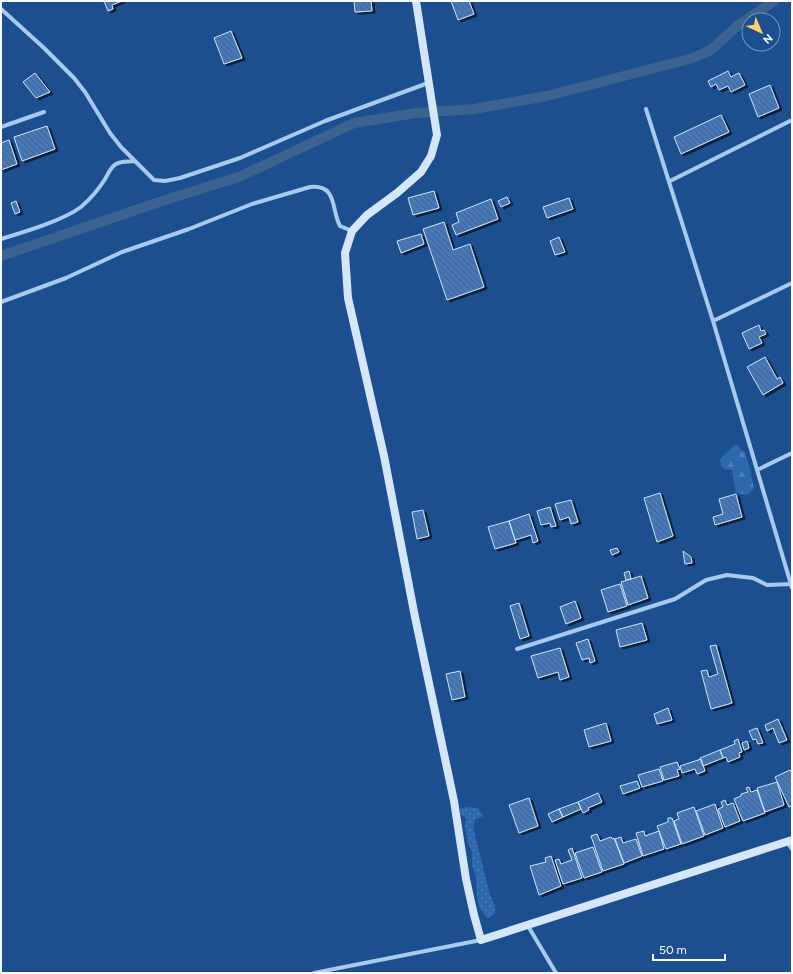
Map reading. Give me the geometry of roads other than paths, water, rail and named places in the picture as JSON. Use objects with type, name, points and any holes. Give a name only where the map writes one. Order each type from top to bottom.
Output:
[{"type":"street","points":[[416,1],[437,135],[431,156],[421,172],[397,193],[366,215],[352,231],[345,253],[348,298],[384,456],[415,617],[454,804],[466,879],[481,940]]},
{"type":"street","points":[[1,10],[44,48],[74,78],[85,92],[110,133],[134,161],[154,180],[165,181],[180,178],[240,158],[325,121],[428,83]]},
{"type":"street","points":[[517,649],[675,599],[706,580],[727,575],[753,578],[767,585],[792,585],[713,321],[646,109]]},
{"type":"street","points":[[1,127],[44,112]]},
{"type":"street","points":[[670,182],[792,120]]},
{"type":"street","points":[[1,239],[64,216],[81,207],[104,181],[109,170],[116,164],[134,161]]},
{"type":"street","points":[[1,302],[66,278],[122,252],[189,229],[252,204],[310,187],[317,186],[327,191],[334,201],[340,226],[352,231]]},
{"type":"street","points":[[713,321],[792,283]]},
{"type":"street","points":[[757,470],[792,453]]},
{"type":"street","points":[[314,973],[481,940],[790,841],[792,849]]},
{"type":"street","points":[[528,926],[556,973]]},
{"type":"waterway","points":[[1,256],[165,200],[239,177],[354,123],[416,113],[474,109],[547,96],[693,58],[711,50],[737,26],[774,1]]}]
